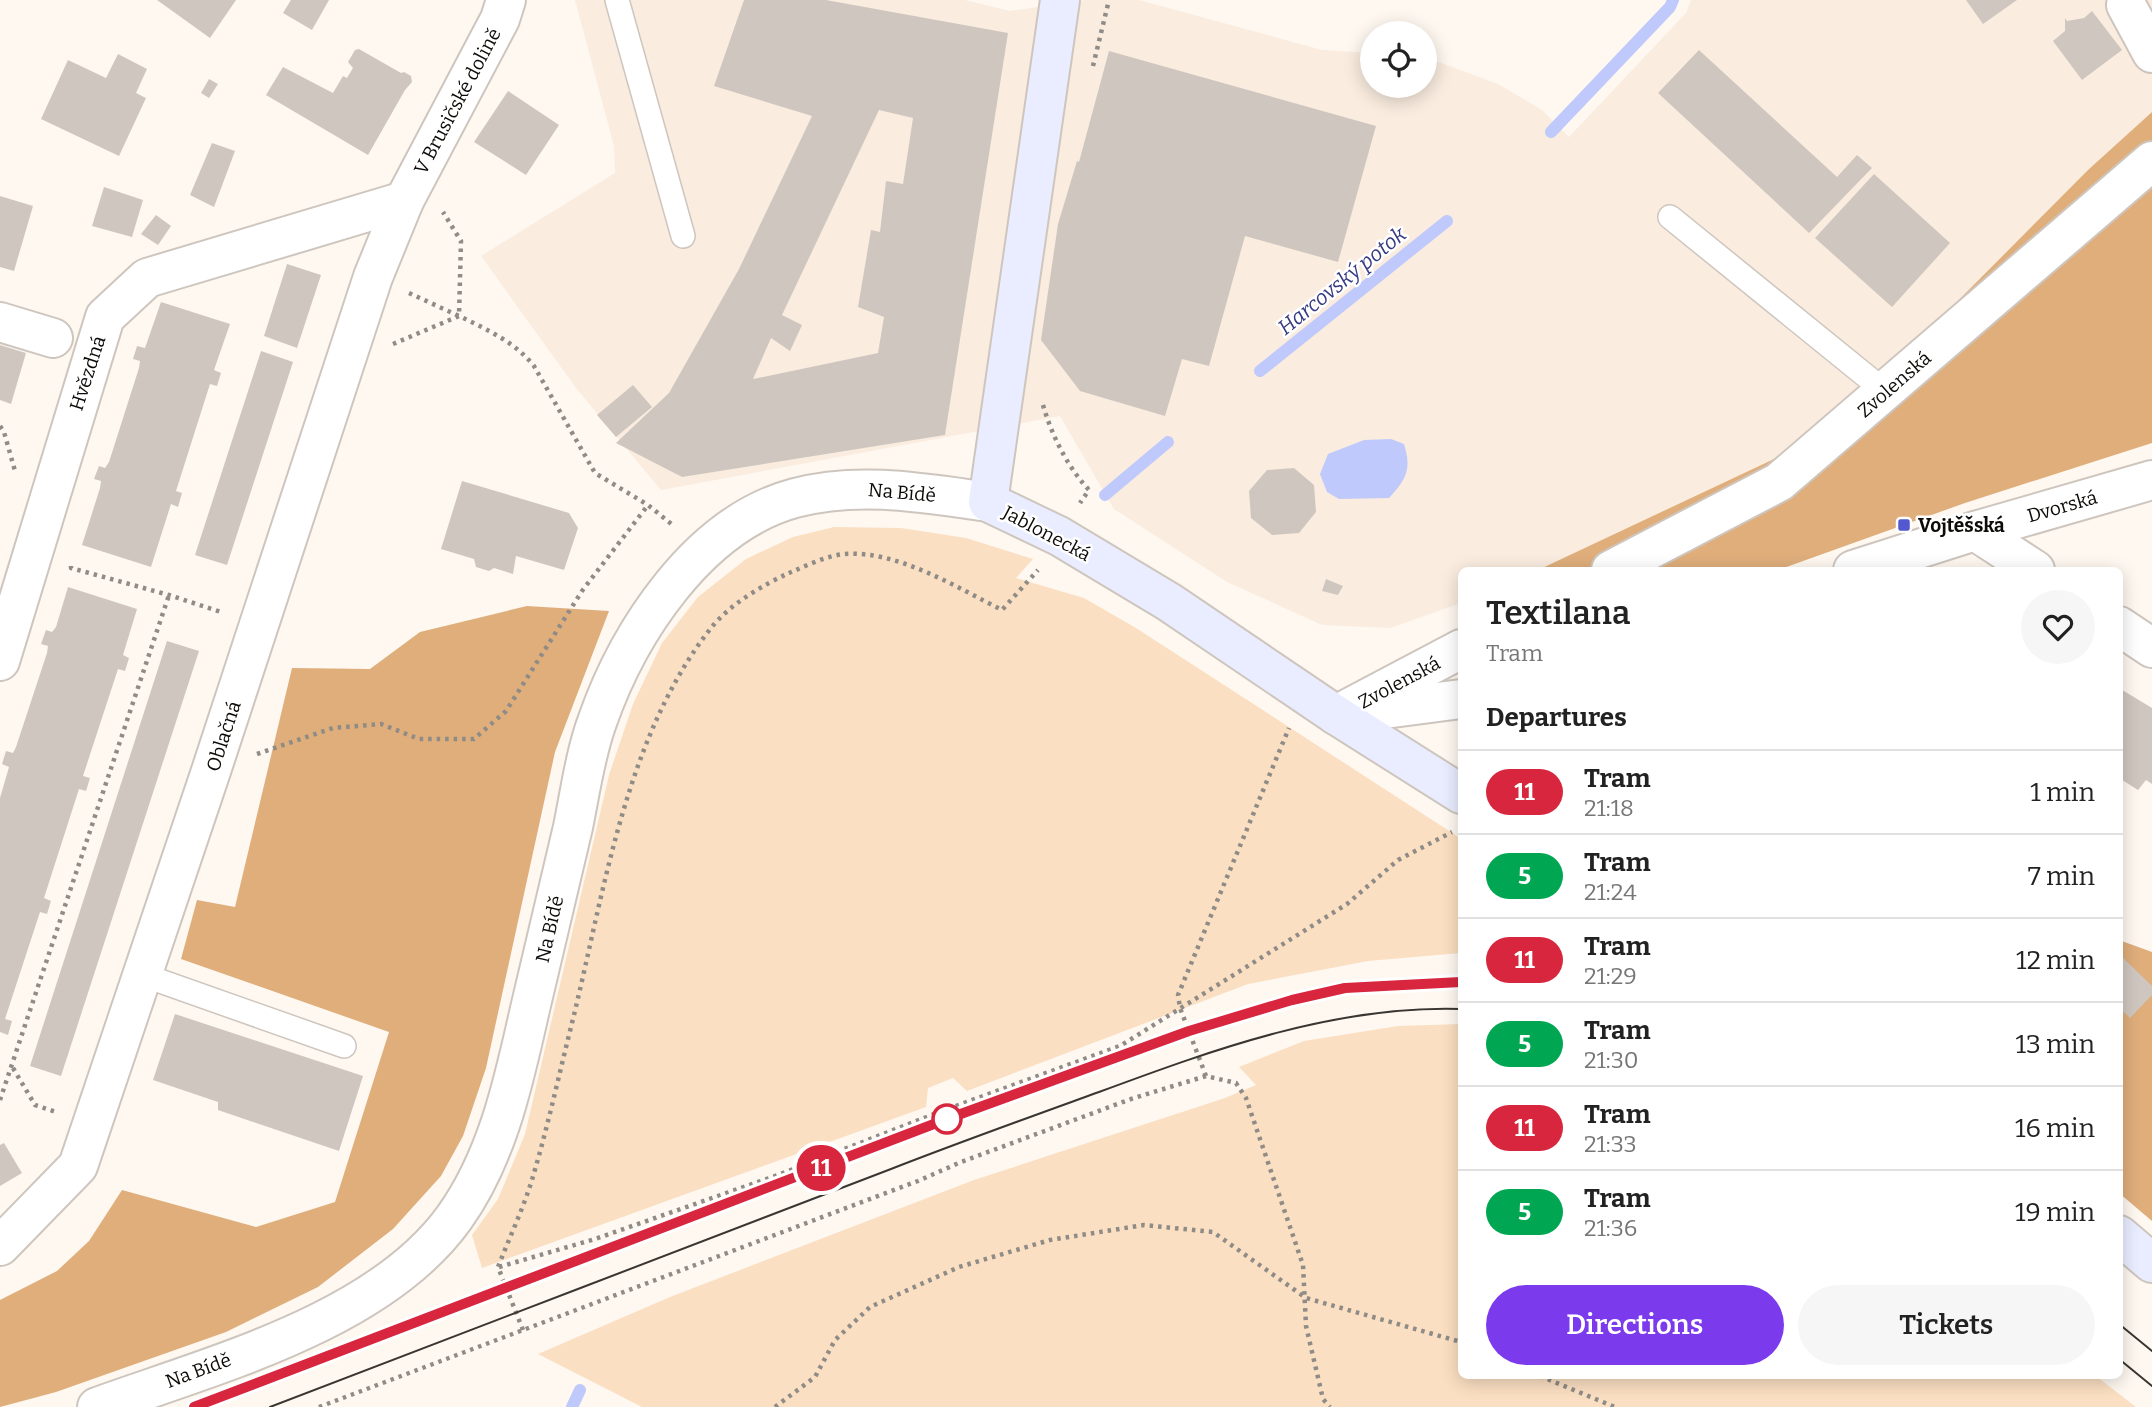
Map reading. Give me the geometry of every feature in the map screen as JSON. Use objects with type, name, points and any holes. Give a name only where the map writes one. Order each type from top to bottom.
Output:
[{"type":"main road","name":"Jablonecká","points":[[1060,0],[988,502],[1059,536],[1169,602],[1336,715],[1458,792]]},
{"type":"main road","points":[[2123,1238],[2152,1263]]},
{"type":"street","name":"V Brusičské dolině","points":[[410,190],[500,19],[506,0]]},
{"type":"street","points":[[2143,10],[2152,53]]},
{"type":"street","name":"Zvolenská","points":[[1617,567],[1779,482],[2152,160]]},
{"type":"street","name":"Oblačná","points":[[0,1246],[78,1166],[373,277],[410,190]]},
{"type":"street","name":"Hvězdná","points":[[0,661],[105,317],[147,278],[410,190]]},
{"type":"street","points":[[0,322],[53,338]]},
{"type":"street","name":"Dvorská","points":[[1862,567],[2152,480]]},
{"type":"street","name":"Na Bídě","points":[[97,1407],[280,1339],[346,1310],[400,1273],[454,1218],[493,1144],[517,1067],[596,724],[625,654],[654,610],[704,550],[752,516],[795,498],[861,488],[910,491],[988,502]]},
{"type":"street","points":[[1975,531],[2030,567]]},
{"type":"street","points":[[2123,629],[2152,648]]},
{"type":"street","name":"Zvolenská","points":[[1336,715],[1458,651]]},
{"type":"street","points":[[1336,715],[1458,699]]},
{"type":"lane","points":[[617,0],[683,236]]},
{"type":"lane","points":[[1670,217],[1871,380],[1881,394]]},
{"type":"lane","points":[[143,975],[344,1046]]},
{"type":"path","points":[[410,190],[439,205],[461,241],[459,316]]},
{"type":"path","points":[[373,277],[498,335],[527,358],[596,473],[648,505],[704,550]]},
{"type":"path","points":[[342,369],[417,332],[459,316]]},
{"type":"path","points":[[1049,428],[1072,469],[1089,490]]},
{"type":"path","points":[[211,771],[333,727],[381,724],[419,739],[474,739],[506,710],[582,591],[648,505]]},
{"type":"path","points":[[37,538],[75,550],[71,568],[169,595],[259,625]]},
{"type":"path","points":[[523,1330],[498,1267],[534,1175],[624,808],[652,729],[673,685],[712,626],[734,607],[774,580],[811,563],[843,554],[872,555],[914,567],[1002,610]]},
{"type":"path","points":[[0,1100],[169,595]]},
{"type":"path","points":[[1206,1076],[1180,1008],[1178,995],[1292,721]]},
{"type":"path","points":[[498,1267],[596,1239],[765,1179],[1120,1046],[1347,904],[1398,860],[1458,829]]},
{"type":"path","points":[[12,1067],[35,1105],[58,1113],[94,1118]]},
{"type":"path","points":[[319,1407],[918,1181],[974,1157],[1131,1099],[1206,1076],[1236,1083],[1246,1098],[1303,1265],[1306,1326],[1323,1399],[1330,1407]]},
{"type":"path","points":[[775,1407],[815,1377],[835,1339],[870,1307],[959,1266],[1050,1240],[1144,1225],[1213,1232],[1306,1298],[1458,1341]]},
{"type":"path","points":[[1547,1379],[1615,1407]]},
{"type":"path","points":[[333,1407],[339,1399]]},
{"type":"shaded area","points":[[575,0],[965,0],[1010,11],[1086,0],[1139,0],[1322,50],[1360,52],[1360,98],[1437,98],[1437,61],[1498,84],[1542,110],[1569,137],[1686,13],[1691,0],[2152,0],[2152,112],[2088,170],[1917,342],[1774,459],[1544,567],[1458,567],[1458,604],[1390,628],[1322,625],[1227,582],[1114,509],[1060,416],[661,490],[576,388],[481,256],[615,173],[614,146]]},
{"type":"shaded area","points":[[2152,112],[2152,443],[1965,503],[1786,567],[1544,567],[1774,459],[1917,342],[2088,170]]},
{"type":"shaded area","points":[[834,527],[901,528],[966,538],[1033,559],[1016,578],[1084,598],[1136,628],[1458,837],[1458,953],[1368,961],[1248,984],[967,1091],[953,1078],[928,1088],[926,1107],[482,1268],[472,1235],[498,1199],[525,1134],[609,775],[633,704],[662,643],[698,597],[746,559],[793,537]]},
{"type":"shaded area","points":[[527,606],[609,611],[555,752],[486,1068],[463,1136],[441,1176],[393,1229],[318,1287],[226,1332],[56,1392],[0,1407],[0,1300],[57,1271],[89,1241],[122,1190],[256,1227],[335,1202],[389,1032],[181,959],[197,900],[235,907],[292,668],[370,669],[420,632]]},
{"type":"shaded area","points":[[2123,941],[2152,952],[2152,1221],[2123,1196]]},
{"type":"shaded area","points":[[1458,1024],[1458,1379],[2100,1379],[2136,1407],[642,1407],[538,1354],[670,1297],[974,1180],[1225,1098],[1256,1085],[1239,1067],[1304,1041],[1398,1026]]},
{"type":"water","points":[[1391,439],[1404,444],[1407,468],[1400,485],[1389,498],[1339,499],[1327,492],[1320,474],[1328,454],[1364,440]]},
{"type":"building","points":[[157,0],[236,0],[210,38]]},
{"type":"building","points":[[291,0],[329,0],[312,30],[283,13]]},
{"type":"building","points":[[744,0],[826,0],[1008,33],[945,435],[682,477],[616,443],[669,393],[739,269],[812,116],[714,86]],"holes":[[[879,110],[913,118],[903,184],[886,181],[880,232],[871,230],[858,307],[884,317],[878,353],[753,379],[771,338],[790,351],[802,325],[782,315]]]},
{"type":"building","points":[[1966,0],[2017,0],[1983,24]]},
{"type":"building","points":[[2092,11],[2122,50],[2082,80],[2053,41],[2065,31],[2065,18],[2067,21],[2084,18]]},
{"type":"building","points":[[359,49],[411,76],[412,82],[368,155],[266,95],[283,67],[333,93],[343,76],[347,78],[353,68],[348,62],[355,50]]},
{"type":"building","points":[[1699,50],[1837,177],[1857,155],[1872,168],[1809,233],[1658,93]]},
{"type":"building","points":[[1109,51],[1376,126],[1338,262],[1245,236],[1209,366],[1182,359],[1165,416],[1080,391],[1041,340],[1058,224],[1077,161],[1079,162]]},
{"type":"building","points":[[118,54],[147,69],[136,93],[146,98],[119,156],[41,119],[68,60],[106,78]]},
{"type":"building","points":[[209,79],[218,84],[209,98],[201,93]]},
{"type":"building","points":[[508,91],[559,125],[526,175],[474,142]]},
{"type":"building","points":[[212,143],[235,151],[214,207],[190,195]]},
{"type":"building","points":[[1874,174],[1950,243],[1892,307],[1815,238]]},
{"type":"building","points":[[104,187],[143,200],[132,237],[92,226]]},
{"type":"building","points":[[0,196],[33,206],[14,271],[0,267]]},
{"type":"building","points":[[156,215],[171,226],[158,245],[141,234]]},
{"type":"building","points":[[287,264],[321,275],[297,348],[264,336]]},
{"type":"building","points":[[161,302],[230,324],[214,370],[221,373],[217,386],[210,384],[176,491],[182,493],[178,507],[171,504],[151,567],[82,545],[100,488],[101,481],[94,479],[99,466],[105,468],[109,462],[139,368],[140,361],[133,359],[137,346],[145,348]]},
{"type":"building","points":[[0,345],[26,353],[11,404],[0,400]]},
{"type":"building","points":[[261,351],[293,362],[227,565],[195,555]]},
{"type":"building","points":[[633,385],[652,407],[616,437],[597,415]]},
{"type":"building","points":[[1294,468],[1314,485],[1316,512],[1299,533],[1272,535],[1251,518],[1249,491],[1267,470]]},
{"type":"building","points":[[462,481],[569,513],[578,528],[564,570],[516,556],[513,574],[494,568],[489,571],[476,567],[474,559],[441,549]]},
{"type":"building","points":[[1326,579],[1343,586],[1338,595],[1322,591]]},
{"type":"building","points":[[68,587],[137,609],[123,655],[129,658],[125,671],[118,669],[83,776],[90,778],[86,791],[79,789],[44,898],[51,901],[47,914],[40,912],[5,1019],[12,1021],[8,1035],[0,1032],[0,798],[9,767],[2,764],[6,751],[13,753],[16,747],[47,653],[48,646],[41,644],[46,630],[52,632],[56,627]]},
{"type":"building","points":[[167,641],[199,651],[61,1076],[30,1066]]},
{"type":"building","points":[[2123,690],[2152,708],[2152,784],[2146,780],[2138,790],[2123,781]]},
{"type":"building","points":[[2123,958],[2152,986],[2152,995],[2130,1018],[2123,1011]]},
{"type":"building","points":[[175,1014],[363,1076],[339,1151],[218,1110],[218,1102],[153,1080]]},
{"type":"building","points":[[4,1143],[22,1173],[0,1186],[0,1145]]},
{"type":"waterway","name":"Harcovský potok","points":[[1551,132],[1670,7],[1673,0]]},
{"type":"waterway","name":"Harcovský potok","points":[[1260,371],[1447,221]]},
{"type":"waterway","name":"Harcovský potok","points":[[1105,495],[1168,442]]},
{"type":"waterway","name":"Harcovský potok","points":[[572,1407],[580,1390]]},
{"type":"tram line","points":[[194,1407],[947,1119],[1189,1031],[1292,1000],[1345,988],[1458,982]]},
{"type":"tram line","name":"11","points":[[194,1407],[947,1119],[1189,1031],[1292,1000],[1345,988],[1458,982]]},
{"type":"tram line","points":[[270,1407],[943,1149],[1187,1060],[1322,1022],[1368,1014],[1458,1009]]},
{"type":"tram line","points":[[2123,1327],[2152,1351]]},
{"type":"tram line","points":[[2123,1362],[2152,1386]]},
{"type":"place","name":"Vojtěšská","points":[[1904,525]]}]
